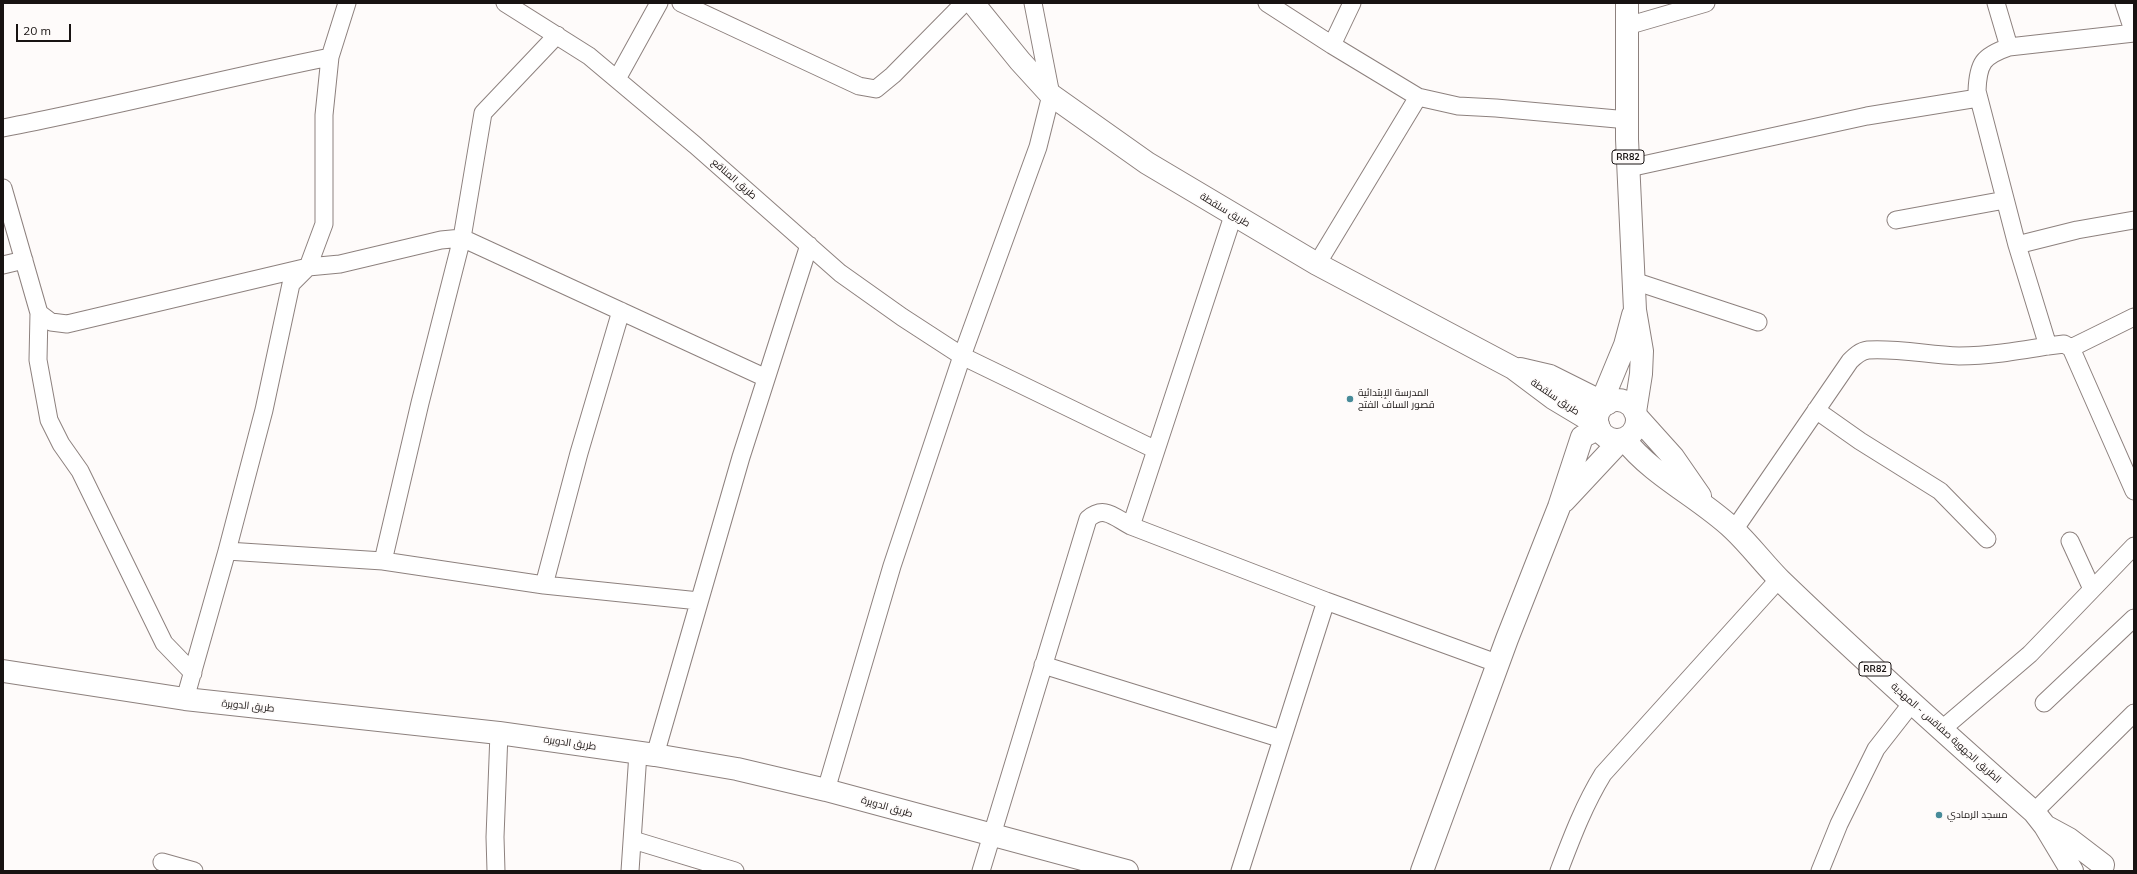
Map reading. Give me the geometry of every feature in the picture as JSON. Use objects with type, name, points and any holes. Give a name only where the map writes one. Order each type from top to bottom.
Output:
[{"type":"street","points":[[185,699],[227,551],[264,410],[291,284],[308,267],[324,224],[324,115],[330,57],[347,3]]},
{"type":"street","name":"طريق المناقع","points":[[505,3],[589,56],[840,273],[902,317],[962,356],[1156,450]]},
{"type":"street","points":[[616,80],[659,3]]},
{"type":"street","points":[[681,3],[859,86],[876,89],[893,75],[964,3]]},
{"type":"street","name":"طريق سلقطة","points":[[974,3],[1020,61],[1051,95],[1147,163],[1233,216],[1317,264],[1513,368],[1553,398],[1598,426]]},
{"type":"street","points":[[826,790],[892,566],[962,356],[1038,147],[1051,95],[1033,3]]},
{"type":"street","points":[[1267,3],[1332,45],[1418,97],[1458,106],[1628,120]]},
{"type":"street","points":[[1332,45],[1352,3]]},
{"type":"street","name":"RR82","points":[[1623,439],[1633,432],[1637,423],[1636,415],[1642,351],[1635,310],[1629,168],[1627,3]]},
{"type":"street","points":[[1627,26],[1706,3]]},
{"type":"street","points":[[1996,3],[2009,47]]},
{"type":"street","points":[[2048,346],[2017,245],[1978,98],[1978,74],[1984,60],[1994,53],[2009,47],[2134,33],[2124,3]]},
{"type":"street","points":[[383,561],[420,403],[462,238],[483,113],[556,35]]},
{"type":"street","points":[[3,128],[77,114],[241,75],[330,57]]},
{"type":"street","points":[[1317,264],[1418,97]]},
{"type":"street","points":[[1629,168],[1867,116],[1978,98]]},
{"type":"street","points":[[3,188],[39,313],[38,360],[49,420],[61,444],[80,471],[164,643],[193,673]]},
{"type":"street","points":[[1896,220],[2005,200]]},
{"type":"street","points":[[1131,526],[1233,216]]},
{"type":"street","points":[[2017,245],[2077,230],[2134,220]]},
{"type":"street","points":[[39,313],[51,322],[67,324],[308,267],[340,264],[441,240],[462,238],[766,378]]},
{"type":"street","points":[[630,871],[632,840],[647,754],[699,601],[766,378],[809,245]]},
{"type":"street","points":[[3,265],[24,260]]},
{"type":"street","points":[[1634,281],[1758,322]]},
{"type":"street","name":"RR82","points":[[1598,426],[1599,413],[1607,403],[1606,391],[1625,345],[1635,310]]},
{"type":"street","points":[[544,584],[579,453],[621,311]]},
{"type":"street","points":[[2071,348],[2134,317]]},
{"type":"street","points":[[1734,530],[1850,361],[1857,354],[1866,350],[1961,356],[1990,355],[2064,344],[2071,348],[2134,491]]},
{"type":"street","name":"طريق سلقطة","points":[[1513,368],[1550,376],[1607,403]]},
{"type":"street","name":"الطريق الجهوية صفاقس - المهدية","points":[[1607,403],[1624,402],[1673,457],[1709,508]]},
{"type":"street","points":[[1816,410],[1860,441],[1940,491],[1987,539]]},
{"type":"street","points":[[1422,871],[1559,507],[1582,437],[1598,426]]},
{"type":"street","name":"الطريق الجهوية صفاقس - المهدية","points":[[1598,426],[1610,439],[1623,439],[1636,454],[1709,508],[1734,530],[1779,579],[1941,730],[2039,819],[2069,839],[2099,869]]},
{"type":"street","points":[[1559,507],[1623,439]]},
{"type":"street","points":[[982,871],[991,836],[1088,519],[1096,512],[1102,511],[1131,526],[1326,601],[1499,664]]},
{"type":"street","points":[[2070,541],[2092,589]]},
{"type":"street","points":[[1941,730],[2030,654],[2134,546]]},
{"type":"street","points":[[227,551],[383,561],[544,584],[699,601]]},
{"type":"street","points":[[1559,871],[1581,813],[1603,774],[1779,579]]},
{"type":"street","points":[[1240,871],[1326,601]]},
{"type":"street","points":[[2044,703],[2134,618]]},
{"type":"street","points":[[1043,664],[1282,738]]},
{"type":"street","name":"طريق الدويرة","points":[[3,671],[185,699],[499,733],[647,754],[737,769],[826,790],[991,836],[1127,871]]},
{"type":"street","points":[[1820,871],[1839,824],[1876,749],[1912,703]]},
{"type":"street","points":[[2039,819],[2134,713]]},
{"type":"street","points":[[496,871],[495,838],[499,733]]},
{"type":"street","name":"الطريق الجهوية صفاقس - المهدية","points":[[2039,819],[2072,871]]},
{"type":"street","points":[[632,840],[736,871]]},
{"type":"street","points":[[162,862],[194,871]]},
{"type":"place","name":"المدرسة الإبتدائية قصور الساف الفتح","points":[[1350,399]]},
{"type":"place","name":"مسجد الرمادي","points":[[1939,815]]}]
